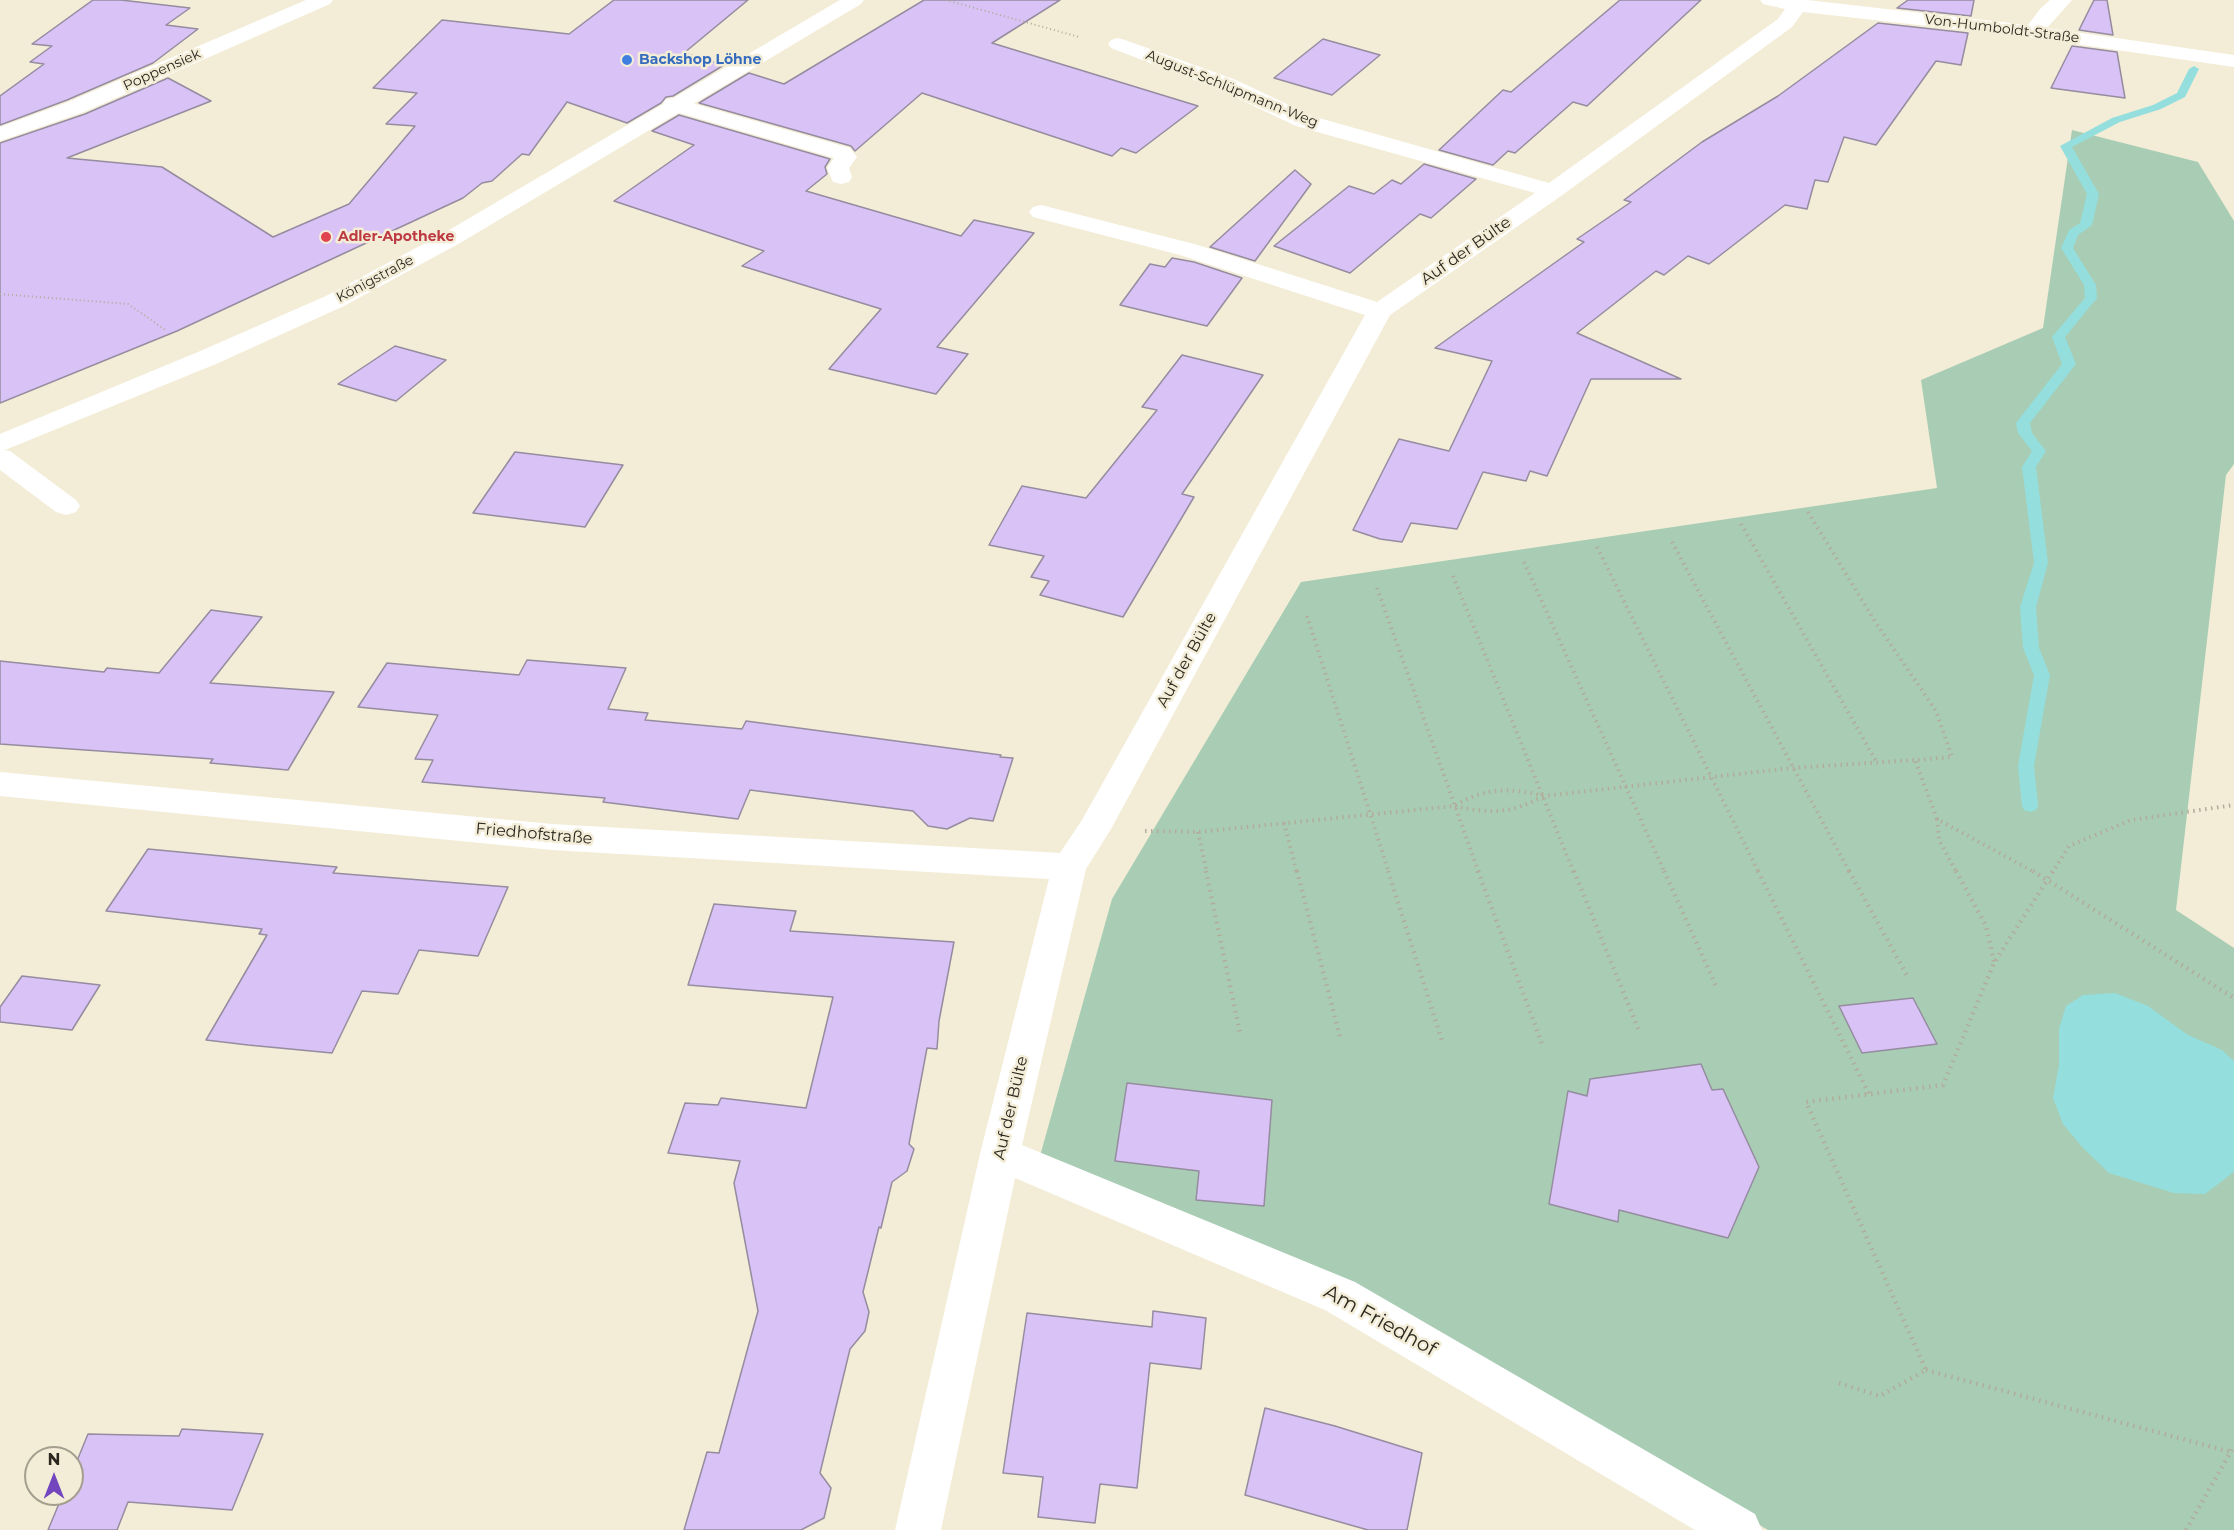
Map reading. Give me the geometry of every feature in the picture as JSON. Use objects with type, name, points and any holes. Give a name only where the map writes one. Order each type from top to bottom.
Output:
[{"type":"street","name":"Poppensiek","points":[[0,134],[76,107],[323,0]]},
{"type":"street","name":"Königstraße","points":[[0,444],[207,358],[335,301],[452,238],[854,0]]},
{"type":"street","points":[[2034,32],[2047,13],[2062,0]]},
{"type":"street","name":"Von-Humboldt-Straße","points":[[1784,3],[2034,32],[2234,61]]},
{"type":"street","name":"Auf der Bülte","points":[[918,1530],[1000,1154],[1069,867],[1094,829],[1380,310],[1553,191],[1785,23],[1784,3]]},
{"type":"street","name":"August-Schlüpmann-Weg","points":[[1118,44],[1228,85],[1304,121],[1553,191]]},
{"type":"street","points":[[674,105],[842,153],[846,157],[838,168],[841,177]]},
{"type":"street","points":[[1041,212],[1189,250],[1380,310]]},
{"type":"street","points":[[0,457],[66,506]]},
{"type":"street","name":"Friedhofstraße","points":[[0,784],[552,837],[1069,867]]},
{"type":"street","name":"Am Friedhof","points":[[1000,1154],[1340,1296],[1739,1530]]},
{"type":"path","points":[[946,0],[1069,35],[1118,44]]},
{"type":"path","points":[[0,294],[128,304],[207,358]]},
{"type":"path","points":[[1454,806],[1470,795],[1492,789],[1515,788],[1543,796],[1792,768],[1952,757],[1936,711],[1876,623],[1862,596],[1808,512]]},
{"type":"path","points":[[1741,524],[1876,761]]},
{"type":"path","points":[[1672,542],[1792,768],[1910,979]]},
{"type":"path","points":[[1597,547],[1869,1094]]},
{"type":"path","points":[[1524,562],[1717,988]]},
{"type":"path","points":[[1453,576],[1640,1033]]},
{"type":"path","points":[[1377,588],[1542,1044]]},
{"type":"path","points":[[1307,616],[1443,1044]]},
{"type":"path","points":[[1915,760],[1937,819],[1939,840],[1986,926],[1994,963]]},
{"type":"path","points":[[1094,829],[1198,832],[1454,806],[1485,814],[1502,813],[1524,808],[1543,796]]},
{"type":"path","points":[[1926,1370],[1806,1102],[1942,1085],[1994,963],[2068,846],[2131,820],[2234,805]]},
{"type":"path","points":[[1937,819],[2047,879],[2234,998]]},
{"type":"path","points":[[1284,823],[1340,1037]]},
{"type":"path","points":[[1198,832],[1240,1033]]},
{"type":"path","points":[[1839,1383],[1880,1396],[1926,1370],[2233,1449],[2186,1530]]},
{"type":"green space","points":[[2072,130],[2198,162],[2234,221],[2234,464],[2226,475],[2176,910],[2234,948],[2234,1530],[1768,1530],[1347,1284],[1038,1163],[1112,899],[1301,582],[1937,488],[1921,380],[2043,328]]},
{"type":"water","points":[[2115,993],[2148,1006],[2188,1035],[2222,1050],[2234,1061],[2234,1172],[2205,1194],[2174,1193],[2109,1173],[2083,1148],[2063,1124],[2053,1098],[2059,1065],[2059,1029],[2066,1006],[2083,995]]},
{"type":"building","points":[[93,0],[121,0],[190,8],[166,25],[198,29],[153,63],[67,100],[0,125],[0,96],[44,64],[30,62],[52,46],[32,44]]},
{"type":"building","points":[[614,0],[748,0],[684,53],[724,65],[673,96],[666,97],[661,103],[627,123],[567,102],[529,155],[522,154],[492,181],[482,183],[463,198],[177,331],[0,403],[0,143],[85,114],[168,78],[211,101],[67,158],[162,167],[273,237],[349,204],[415,126],[386,124],[417,93],[373,88],[442,20],[569,34]]},
{"type":"building","points":[[924,0],[1060,0],[992,43],[1198,106],[1136,153],[1121,148],[1112,156],[922,93],[855,151],[851,146],[699,103],[749,73],[784,84]]},
{"type":"building","points":[[1620,0],[1701,0],[1587,106],[1573,102],[1515,153],[1508,151],[1493,165],[1439,150],[1503,90],[1511,92]]},
{"type":"building","points":[[1908,0],[1974,0],[1971,16],[1897,8]]},
{"type":"building","points":[[2094,0],[2107,0],[2113,35],[2079,30]]},
{"type":"building","points":[[1878,23],[1968,33],[1961,65],[1936,61],[1876,145],[1844,137],[1828,182],[1815,180],[1807,209],[1785,205],[1709,264],[1688,256],[1664,275],[1656,271],[1577,333],[1681,379],[1591,379],[1547,476],[1530,471],[1526,481],[1483,472],[1457,529],[1411,523],[1402,542],[1380,539],[1353,530],[1399,439],[1449,451],[1492,361],[1435,348],[1584,242],[1577,239],[1631,202],[1624,200],[1702,142],[1778,96]]},
{"type":"building","points":[[1323,39],[1380,55],[1332,95],[1274,78]]},
{"type":"building","points":[[2072,46],[2117,52],[2125,98],[2051,88]]},
{"type":"building","points":[[679,115],[830,159],[825,167],[827,174],[806,191],[961,236],[974,220],[1034,233],[937,347],[968,354],[936,394],[829,369],[881,309],[742,266],[764,251],[614,201],[694,145],[652,131]]},
{"type":"building","points":[[1424,164],[1476,179],[1431,218],[1420,214],[1350,273],[1274,246],[1349,186],[1374,194],[1392,180],[1401,184]]},
{"type":"building","points":[[1295,170],[1311,184],[1255,261],[1210,247]]},
{"type":"building","points":[[1172,258],[1194,262],[1242,278],[1207,326],[1120,305],[1150,264],[1165,267]]},
{"type":"building","points":[[395,346],[446,360],[396,401],[338,384]]},
{"type":"building","points":[[1182,355],[1263,375],[1182,494],[1194,497],[1123,617],[1040,595],[1049,581],[1031,577],[1044,556],[989,545],[1022,486],[1086,498],[1157,410],[1142,407]]},
{"type":"building","points":[[515,452],[623,465],[585,527],[473,513]]},
{"type":"building","points":[[211,610],[262,617],[210,683],[334,692],[288,770],[210,763],[213,759],[0,744],[0,661],[104,672],[107,668],[159,673]]},
{"type":"building","points":[[527,660],[626,668],[608,709],[648,713],[645,720],[742,729],[746,721],[1013,758],[993,821],[970,818],[947,829],[928,826],[913,811],[750,790],[738,819],[603,802],[605,798],[422,782],[433,760],[415,759],[438,715],[358,707],[387,663],[519,675]]},
{"type":"building","points":[[148,849],[337,867],[333,873],[508,887],[478,956],[419,950],[398,994],[362,991],[332,1053],[248,1045],[206,1040],[267,935],[259,934],[262,929],[106,911]]},
{"type":"building","points":[[714,904],[796,911],[790,931],[954,942],[939,1021],[937,1049],[927,1048],[909,1144],[914,1149],[907,1171],[892,1182],[863,1292],[869,1312],[865,1331],[850,1349],[820,1473],[831,1488],[824,1518],[801,1530],[684,1530],[707,1452],[719,1453],[758,1311],[734,1183],[740,1161],[668,1153],[685,1103],[718,1105],[721,1098],[806,1108],[833,997],[688,985]]},
{"type":"building","points":[[22,976],[100,985],[72,1030],[0,1022],[0,1007]]},
{"type":"building","points":[[1913,998],[1937,1044],[1862,1053],[1839,1006]]},
{"type":"building","points":[[1701,1064],[1712,1090],[1723,1089],[1759,1167],[1728,1238],[1619,1210],[1618,1222],[1549,1204],[1568,1091],[1587,1096],[1590,1079]]},
{"type":"building","points":[[1127,1083],[1272,1100],[1264,1206],[1196,1200],[1199,1171],[1115,1161]]},
{"type":"building","points":[[1153,1311],[1206,1318],[1201,1369],[1150,1363],[1137,1488],[1100,1484],[1095,1523],[1038,1517],[1043,1477],[1003,1473],[1027,1313],[1152,1327]]},
{"type":"building","points":[[1265,1408],[1335,1426],[1422,1453],[1407,1530],[1368,1530],[1245,1495]]},
{"type":"building","points":[[182,1429],[263,1434],[232,1510],[128,1502],[117,1530],[48,1530],[58,1506],[84,1506],[83,1446],[88,1434],[179,1436]]},
{"type":"waterway","points":[[2030,806],[2026,766],[2042,675],[2031,648],[2028,607],[2041,563],[2029,467],[2039,451],[2025,433],[2023,423],[2069,364],[2058,337],[2091,298],[2090,285],[2067,248],[2073,233],[2086,225],[2093,194],[2066,146],[2116,120],[2157,107],[2181,95],[2194,69]]},
{"type":"place","name":"Backshop Löhne","points":[[627,60]]},
{"type":"place","name":"Adler-Apotheke","points":[[326,237]]}]
